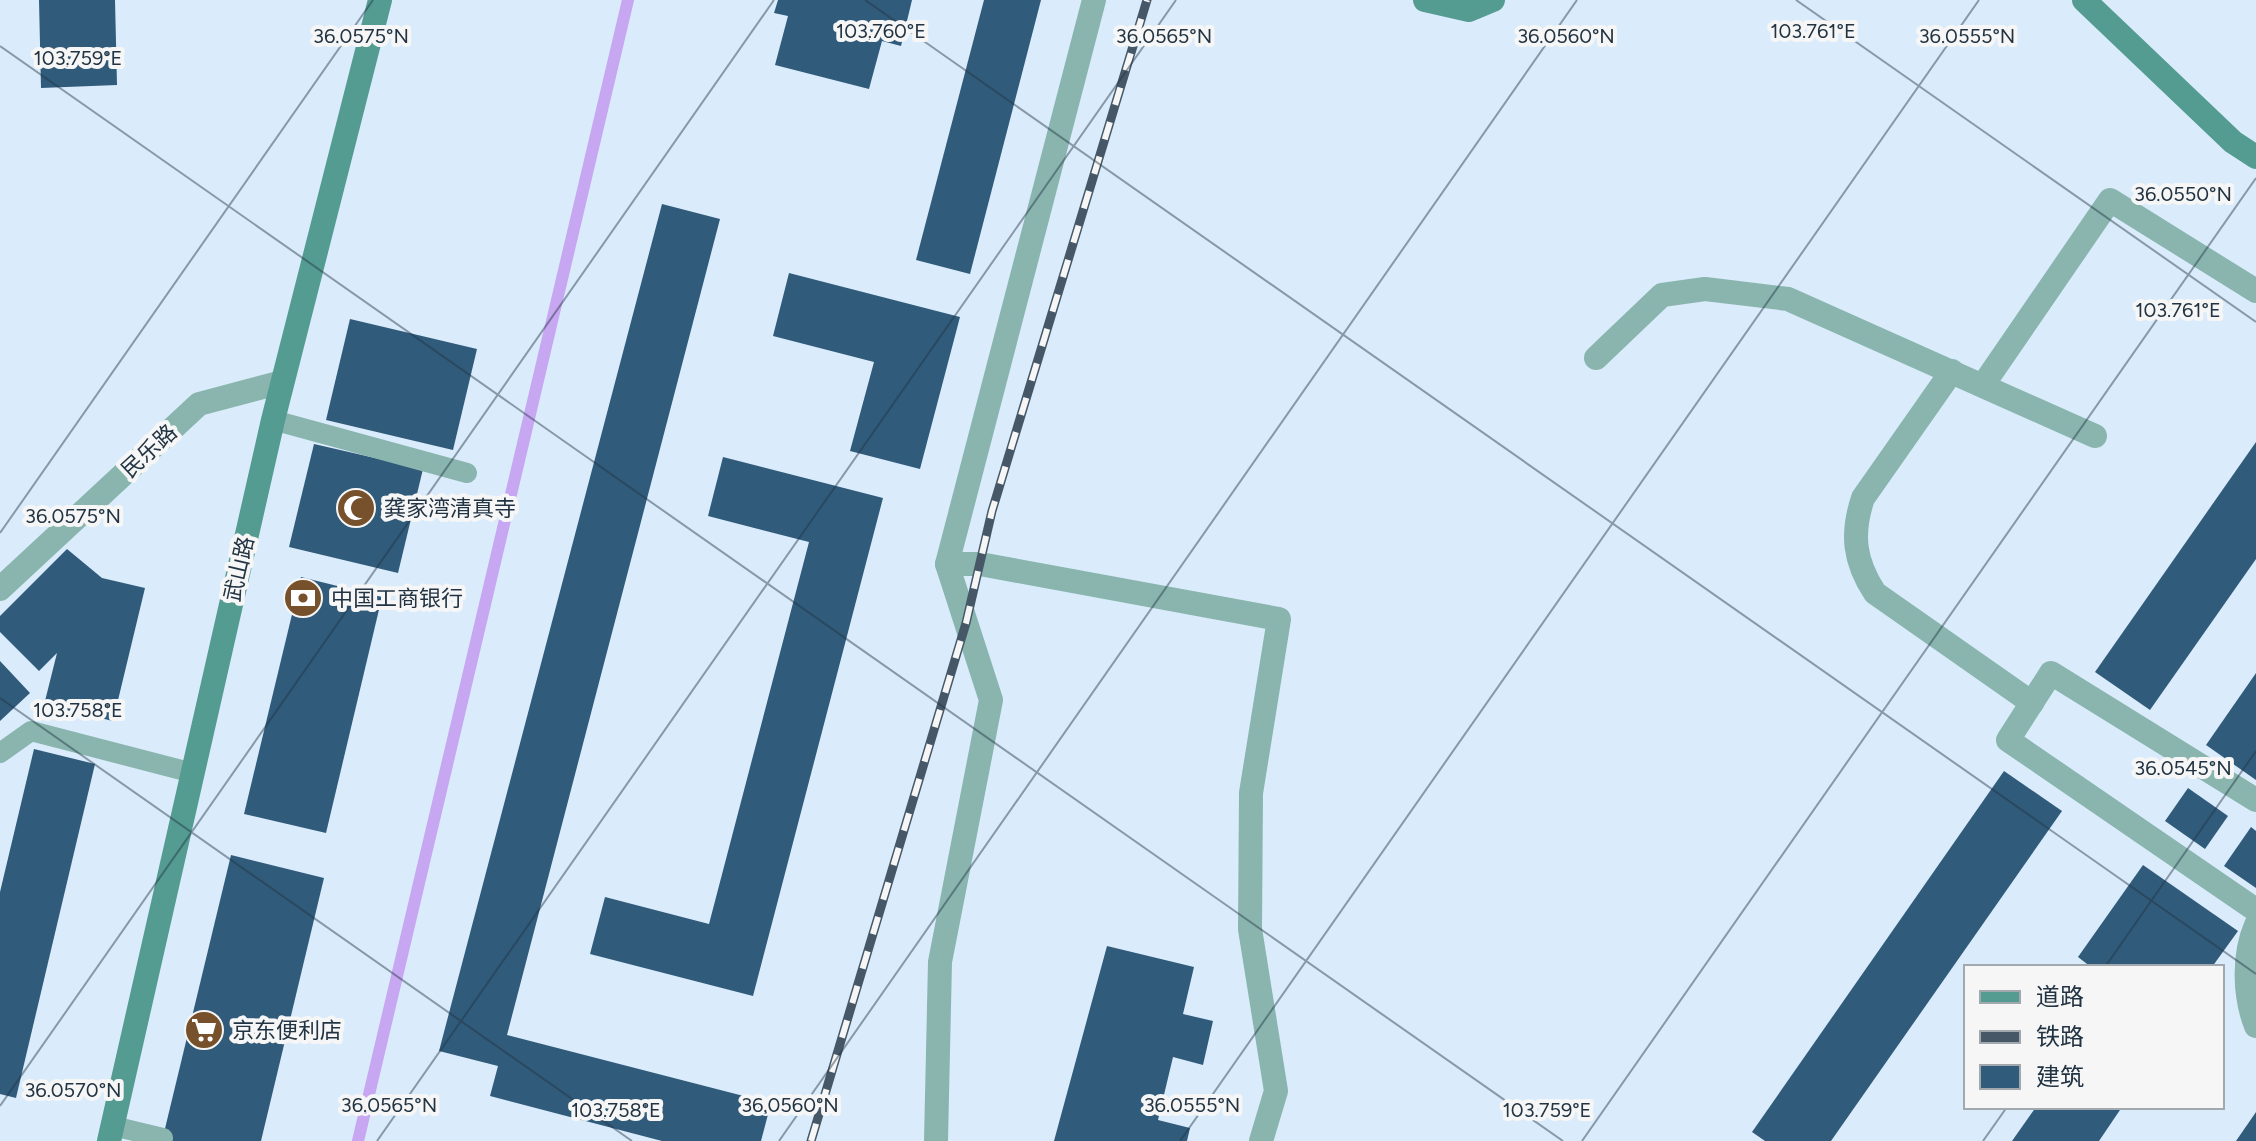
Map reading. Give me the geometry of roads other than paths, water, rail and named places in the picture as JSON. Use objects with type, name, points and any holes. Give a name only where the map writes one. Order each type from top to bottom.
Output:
[{"type":"main road","name":"武山路","points":[[111,1134],[282,382],[380,0]]},
{"type":"main road","points":[[1425,0],[1469,10],[1493,0]]},
{"type":"main road","points":[[2084,0],[2233,142],[2256,157]]},
{"type":"street","points":[[936,1141],[940,962],[991,700],[947,564],[1094,0]]},
{"type":"street","points":[[1983,385],[2110,200],[2256,291]]},
{"type":"street","points":[[1596,358],[1662,295],[1705,289],[1788,299],[2095,436]]},
{"type":"street","points":[[1952,371],[1863,498],[1855,522],[1855,547],[1861,572],[1875,593],[2032,703]]},
{"type":"street","name":"民乐路","points":[[0,589],[199,404],[282,382]]},
{"type":"street","points":[[947,564],[980,564],[1279,619],[1251,793],[1250,929],[1276,1091],[1261,1141]]},
{"type":"street","points":[[2256,800],[2051,673],[2008,740],[2256,910]]},
{"type":"street","points":[[2256,925],[2249,942],[2247,1004],[2256,1026]]},
{"type":"lane","points":[[273,420],[467,473]]},
{"type":"lane","points":[[0,753],[31,731],[193,773]]},
{"type":"lane","points":[[111,1134],[163,1138]]},
{"type":"waterway","points":[[358,1141],[628,0]]},
{"type":"railway","points":[[811,1141],[966,623],[992,511],[1147,0]]},
{"type":"place","name":"龚家湾清真寺","points":[[356,508]]},
{"type":"place","name":"中国工商银行","points":[[303,598]]},
{"type":"place","name":"京东便利店","points":[[204,1030]]}]
